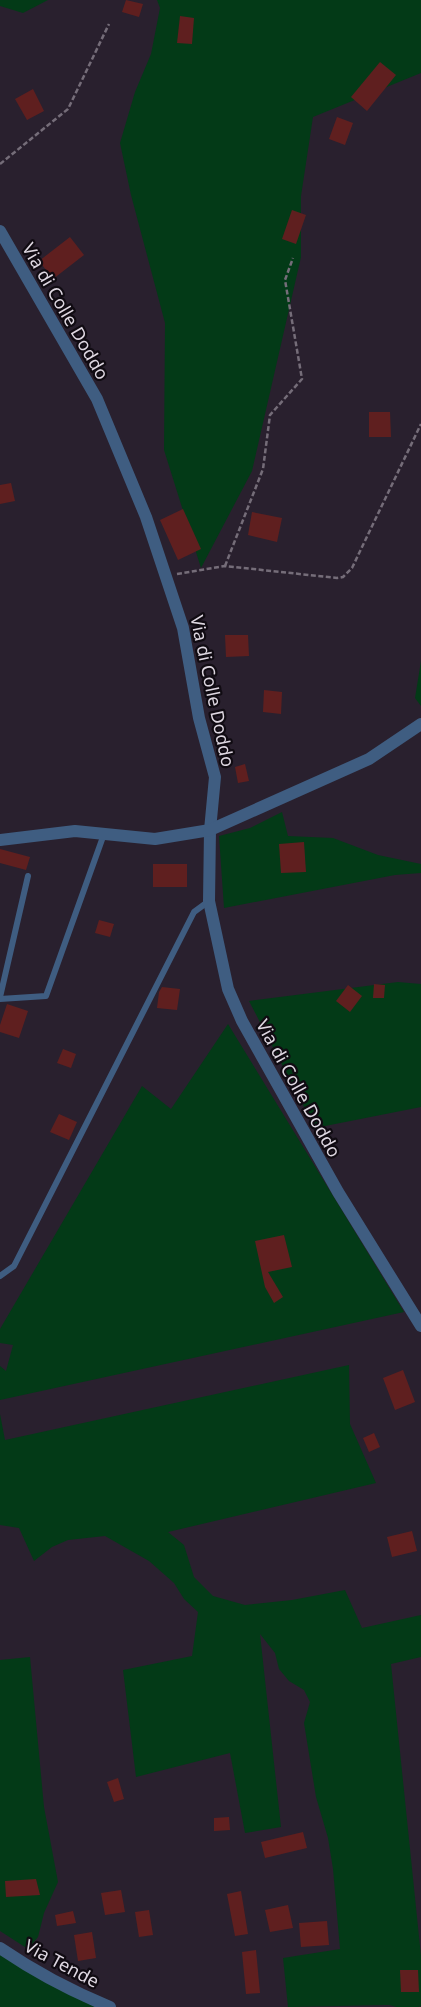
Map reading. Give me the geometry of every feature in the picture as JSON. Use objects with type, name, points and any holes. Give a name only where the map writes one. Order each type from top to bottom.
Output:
[{"type":"street","name":"Via di Colle Doddo","points":[[0,231],[97,399],[146,517],[183,628],[199,718],[215,776],[210,830],[209,901],[228,989],[242,1021],[338,1192],[421,1326]]},
{"type":"street","points":[[0,840],[75,831],[155,839],[210,830],[369,759],[421,724]]},
{"type":"street","name":"Via Tende","points":[[0,1948],[41,1975],[110,2007]]},
{"type":"lane","points":[[28,876],[0,998],[46,996],[104,833]]},
{"type":"lane","points":[[0,1276],[14,1266],[194,912],[209,901]]},
{"type":"path","points":[[0,164],[68,109],[109,24]]},
{"type":"path","points":[[225,566],[263,469],[270,415],[302,379],[285,280],[293,258]]},
{"type":"path","points":[[166,575],[225,566],[343,577],[352,568],[421,424]]},
{"type":"green space","points":[[0,0],[48,0],[23,13],[0,6]]},
{"type":"green space","points":[[157,0],[421,0],[421,73],[313,117],[301,196],[301,257],[252,471],[201,568],[164,450],[165,323],[131,195],[120,143],[135,92],[151,54],[160,8]]},
{"type":"green space","points":[[421,661],[421,706],[415,698]]},
{"type":"green space","points":[[282,812],[288,836],[333,838],[378,855],[421,864],[421,873],[395,875],[224,908],[219,836],[250,828]]},
{"type":"green space","points":[[398,982],[421,984],[421,1107],[315,1128],[249,1001]]},
{"type":"green space","points":[[228,1024],[404,1312],[0,1400],[0,1366],[6,1371],[13,1345],[0,1343],[0,1329],[142,1086],[171,1109]]},
{"type":"green space","points":[[349,1365],[350,1424],[376,1483],[168,1532],[184,1545],[194,1577],[213,1596],[245,1605],[292,1600],[345,1590],[362,1628],[421,1615],[421,1657],[391,1664],[421,1956],[421,2006],[418,2007],[389,2005],[288,2007],[283,1958],[340,1949],[333,1869],[328,1838],[316,1797],[304,1723],[310,1702],[304,1690],[289,1681],[279,1669],[275,1653],[260,1634],[281,1827],[245,1833],[230,1753],[136,1777],[123,1670],[192,1656],[198,1612],[184,1599],[174,1583],[149,1561],[105,1536],[68,1540],[52,1547],[34,1561],[19,1528],[0,1525],[0,1414],[5,1440]]},
{"type":"green space","points":[[30,1657],[44,1807],[58,1882],[44,1913],[38,1937],[28,1949],[0,1931],[0,1660]]},
{"type":"green space","points":[[0,1955],[98,2007],[0,2007]]},
{"type":"building","points":[[126,0],[143,4],[139,17],[122,12]]},
{"type":"building","points":[[180,16],[194,18],[192,44],[177,43]]},
{"type":"building","points":[[380,62],[396,75],[367,111],[351,97]]},
{"type":"building","points":[[33,89],[44,111],[27,120],[15,99]]},
{"type":"building","points":[[337,117],[353,123],[345,145],[329,139]]},
{"type":"building","points":[[292,210],[306,215],[296,244],[282,239]]},
{"type":"building","points":[[70,237],[84,255],[53,279],[39,261]]},
{"type":"building","points":[[369,412],[390,412],[391,437],[369,437]]},
{"type":"building","points":[[11,483],[15,501],[0,504],[0,485]]},
{"type":"building","points":[[183,509],[201,549],[178,560],[160,520]]},
{"type":"building","points":[[252,512],[282,518],[277,542],[248,535]]},
{"type":"building","points":[[225,635],[248,635],[249,656],[226,657]]},
{"type":"building","points":[[264,690],[282,692],[281,714],[263,712]]},
{"type":"building","points":[[245,764],[249,781],[238,783],[235,767]]},
{"type":"building","points":[[304,842],[306,872],[281,873],[279,844]]},
{"type":"building","points":[[0,849],[30,857],[26,870],[0,863]]},
{"type":"building","points":[[153,864],[187,864],[187,887],[153,887]]},
{"type":"building","points":[[99,920],[114,924],[110,937],[95,933]]},
{"type":"building","points":[[374,984],[385,985],[384,998],[373,998]]},
{"type":"building","points":[[348,985],[362,996],[350,1012],[336,1001]]},
{"type":"building","points":[[162,987],[180,989],[177,1010],[157,1008],[159,992]]},
{"type":"building","points":[[7,1004],[28,1011],[19,1038],[0,1032],[0,1025]]},
{"type":"building","points":[[63,1049],[76,1054],[71,1068],[57,1063]]},
{"type":"building","points":[[59,1114],[77,1122],[69,1140],[50,1132]]},
{"type":"building","points":[[284,1235],[292,1267],[268,1272],[283,1297],[274,1303],[265,1287],[255,1241]]},
{"type":"building","points":[[403,1370],[415,1402],[395,1410],[383,1378]]},
{"type":"building","points":[[374,1433],[380,1447],[369,1452],[363,1438]]},
{"type":"building","points":[[412,1531],[417,1551],[392,1557],[387,1537]]},
{"type":"building","points":[[118,1778],[124,1799],[114,1802],[107,1782]]},
{"type":"building","points":[[229,1817],[230,1830],[214,1831],[214,1818]]},
{"type":"building","points":[[303,1832],[307,1848],[265,1858],[261,1842]]},
{"type":"building","points":[[36,1879],[40,1895],[6,1897],[5,1881]]},
{"type":"building","points":[[121,1890],[125,1912],[105,1915],[101,1893]]},
{"type":"building","points":[[241,1891],[248,1934],[235,1936],[227,1894]]},
{"type":"building","points":[[288,1905],[293,1928],[270,1932],[265,1910]]},
{"type":"building","points":[[149,1910],[153,1935],[139,1937],[135,1912]]},
{"type":"building","points":[[73,1911],[76,1923],[57,1926],[55,1915]]},
{"type":"building","points":[[327,1921],[329,1945],[301,1947],[299,1923]]},
{"type":"building","points":[[92,1932],[96,1958],[78,1961],[74,1935]]},
{"type":"building","points":[[256,1950],[260,1993],[246,1994],[242,1952]]},
{"type":"building","points":[[400,1970],[418,1970],[419,1992],[401,1992]]}]
